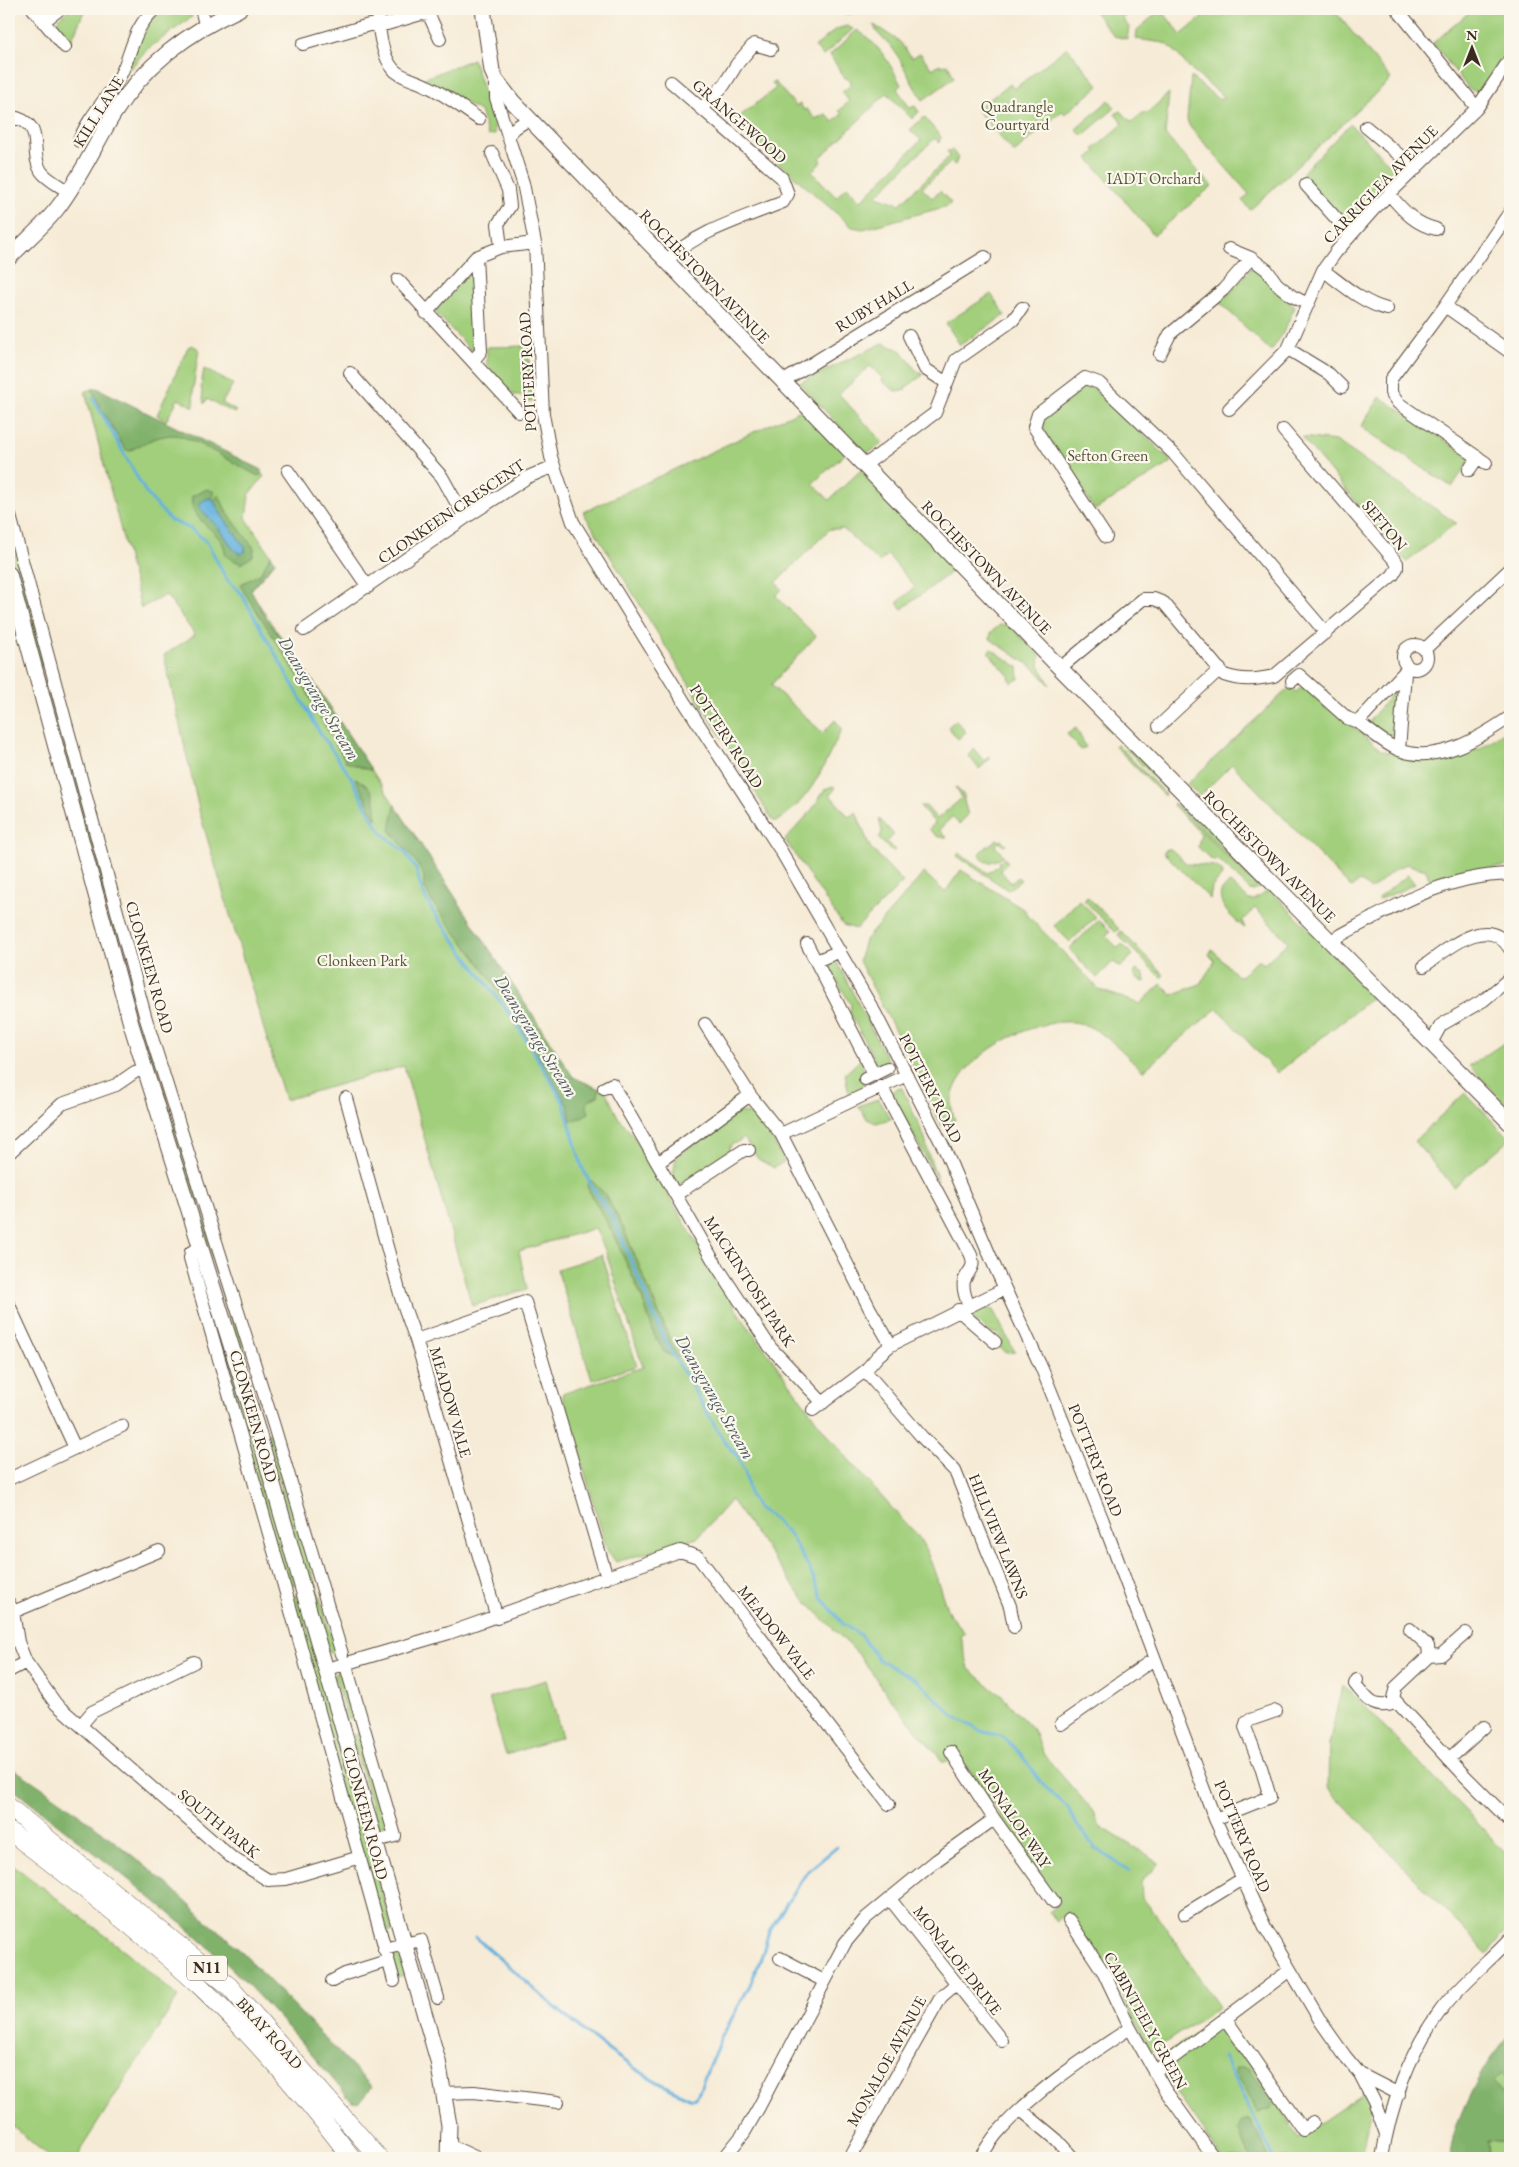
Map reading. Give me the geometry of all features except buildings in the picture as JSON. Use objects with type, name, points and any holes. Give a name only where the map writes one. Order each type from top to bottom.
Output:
[{"type":"highway","name":"BRAY ROAD","points":[[9,1807],[229,1986],[379,2158]]},
{"type":"highway","name":"BRAY ROAD","points":[[9,1831],[139,1934],[201,1987],[259,2048],[352,2158]]},
{"type":"highway","name":"N11","points":[[362,2139],[366,2158]]},
{"type":"main road","name":"KILL LANE","points":[[9,258],[59,207],[114,114],[139,79],[157,61],[205,24],[239,9]]},
{"type":"main road","name":"ROCHESTOWN AVENUE","points":[[483,9],[489,58],[496,80],[529,119],[1060,668],[1510,1123]]},
{"type":"main road","name":"CLONKEEN ROAD","points":[[9,574],[145,1069],[258,1432],[405,1942],[445,2093],[448,2152]]},
{"type":"street","points":[[33,9],[65,46]]},
{"type":"street","points":[[43,22],[60,9]]},
{"type":"street","points":[[78,141],[122,71],[136,32],[144,18],[155,9]]},
{"type":"street","points":[[200,9],[205,24]]},
{"type":"street","points":[[379,9],[378,25],[385,51],[394,70],[407,79],[426,85],[479,118]]},
{"type":"street","points":[[1397,9],[1477,108]]},
{"type":"street","points":[[303,44],[370,25],[378,25],[422,14],[429,15],[440,39]]},
{"type":"street","points":[[701,109],[724,85],[737,64],[754,44],[771,49]]},
{"type":"street","name":"CARRIGLEA AVENUE","points":[[1229,409],[1288,348],[1323,270],[1351,235],[1389,194],[1477,108],[1510,59]]},
{"type":"street","name":"POTTERY ROAD","points":[[496,80],[496,98],[523,182],[535,243],[543,414],[554,466],[573,522],[708,738],[763,821],[840,951],[945,1150],[1004,1289],[1042,1368],[1215,1819],[1265,1927],[1321,2022],[1360,2074],[1399,2094]]},
{"type":"street","name":"GRANGEWOOD","points":[[666,261],[694,239],[714,229],[783,202],[788,194],[782,178],[671,82]]},
{"type":"street","points":[[9,120],[17,118],[29,123],[34,136],[39,167],[42,173],[69,192]]},
{"type":"street","points":[[508,136],[529,119]]},
{"type":"street","points":[[1366,127],[1416,169]]},
{"type":"street","points":[[492,153],[508,190],[510,206],[498,224],[501,247]]},
{"type":"street","points":[[1306,185],[1351,235]]},
{"type":"street","points":[[1389,194],[1409,216],[1424,226],[1436,228]]},
{"type":"street","points":[[1468,470],[1482,460],[1398,403],[1391,393],[1391,379],[1445,306],[1510,212]]},
{"type":"street","points":[[426,313],[476,258],[501,247],[535,243]]},
{"type":"street","points":[[1229,249],[1251,258],[1267,270],[1277,284],[1292,296],[1308,304]]},
{"type":"street","name":"RUBY HALL","points":[[782,382],[984,257]]},
{"type":"street","points":[[473,361],[481,351],[476,258]]},
{"type":"street","points":[[1160,354],[1170,334],[1223,290],[1251,258]]},
{"type":"street","points":[[1323,270],[1376,307],[1387,309]]},
{"type":"street","points":[[398,280],[426,313],[519,412]]},
{"type":"street","points":[[1445,306],[1510,352]]},
{"type":"street","points":[[865,465],[935,413],[956,360],[1013,320],[1022,308]]},
{"type":"street","points":[[909,336],[925,369],[947,383]]},
{"type":"street","points":[[1288,348],[1329,374],[1342,387]]},
{"type":"street","points":[[350,373],[442,477],[465,518]]},
{"type":"street","points":[[1106,537],[1034,427],[1038,414],[1080,380],[1088,377],[1099,383],[1174,454],[1326,633]]},
{"type":"street","name":"SEFTON","points":[[1060,668],[1143,599],[1154,599],[1164,603],[1224,675],[1238,680],[1253,680],[1274,676],[1393,575],[1397,568],[1397,563],[1283,430]]},
{"type":"street","name":"CLONKEEN CRESCENT","points":[[304,630],[465,518],[528,477],[554,466]]},
{"type":"street","points":[[288,471],[368,587]]},
{"type":"street","name":"CLONKEEN ROAD","points":[[9,512],[146,1019],[274,1426],[342,1654]]},
{"type":"street","points":[[1358,722],[1407,670],[1417,669],[1424,665],[1427,658],[1424,649],[1510,569]]},
{"type":"street","points":[[1159,726],[1220,669]]},
{"type":"street","points":[[1399,750],[1407,670]]},
{"type":"street","points":[[36,677],[51,672]]},
{"type":"street","points":[[1292,681],[1300,675],[1347,718],[1358,722],[1399,750],[1414,753],[1434,753],[1461,746],[1487,733],[1510,717]]},
{"type":"street","points":[[1330,941],[1435,887],[1482,875],[1510,874]]},
{"type":"street","points":[[1424,966],[1479,932],[1494,933],[1502,938],[1510,949]]},
{"type":"street","points":[[806,944],[869,1076],[887,1068]]},
{"type":"street","points":[[816,962],[840,951]]},
{"type":"street","points":[[1431,1043],[1441,1025],[1484,1000],[1510,978]]},
{"type":"street","points":[[705,1024],[750,1095],[781,1134],[891,1345]]},
{"type":"street","points":[[9,1153],[62,1104],[116,1085],[135,1072],[145,1069]]},
{"type":"street","points":[[781,1134],[907,1075]]},
{"type":"street","name":"MACKINTOSH PARK","points":[[604,1088],[612,1084],[677,1194],[713,1260],[770,1347],[818,1406],[865,1371]]},
{"type":"street","points":[[881,1086],[974,1263],[972,1271],[964,1281],[964,1308],[995,1342]]},
{"type":"street","points":[[658,1163],[750,1095]]},
{"type":"street","name":"MEADOW VALE","points":[[346,1098],[402,1301],[416,1340],[497,1618]]},
{"type":"street","points":[[677,1194],[744,1150],[749,1150]]},
{"type":"street","points":[[179,1178],[193,1172]]},
{"type":"street","name":"CLONKEEN ROAD","points":[[201,1248],[191,1252],[190,1258],[394,1981]]},
{"type":"street","points":[[865,1371],[891,1345],[1004,1289]]},
{"type":"street","name":"MEADOW VALE","points":[[416,1340],[525,1302],[607,1578]]},
{"type":"street","points":[[9,1305],[75,1448]]},
{"type":"street","name":"HILLVIEW LAWNS","points":[[865,1371],[922,1437],[955,1471],[1010,1606],[1014,1627]]},
{"type":"street","points":[[9,1479],[122,1426]]},
{"type":"street","name":"CLONKEEN ROAD","points":[[258,1432],[274,1426]]},
{"type":"street","name":"SOUTH PARK","points":[[160,1551],[11,1608],[18,1642],[26,1662],[56,1704],[81,1724],[112,1755],[231,1857],[268,1880],[286,1879],[360,1857]]},
{"type":"street","name":"MEADOW VALE","points":[[327,1669],[497,1618],[680,1551],[698,1557],[889,1804]]},
{"type":"street","points":[[288,1600],[306,1595]]},
{"type":"street","points":[[1410,1629],[1428,1646],[1429,1656]]},
{"type":"street","points":[[1466,1633],[1441,1655],[1429,1656],[1396,1687],[1393,1698],[1510,1821]]},
{"type":"street","points":[[1062,1724],[1154,1659]]},
{"type":"street","points":[[9,1671],[26,1662]]},
{"type":"street","points":[[81,1724],[92,1712],[194,1662]]},
{"type":"street","name":"CLONKEEN ROAD","points":[[347,1669],[395,1836],[376,1841]]},
{"type":"street","points":[[1357,1680],[1355,1684],[1374,1704],[1381,1707],[1396,1703]]},
{"type":"street","points":[[1215,1819],[1270,1797],[1261,1767],[1245,1727],[1247,1721],[1276,1711]]},
{"type":"street","points":[[1449,1759],[1484,1727]]},
{"type":"street","name":"MONALOE WAY","points":[[951,1752],[994,1818],[1054,1902]]},
{"type":"street","points":[[724,2158],[744,2133],[759,2107],[824,1981],[846,1943],[866,1918],[994,1818]]},
{"type":"street","points":[[1185,1914],[1242,1879]]},
{"type":"street","name":"MONALOE DRIVE","points":[[890,1899],[1002,2040]]},
{"type":"street","name":"CABINTEELY GREEN","points":[[1069,1920],[1104,1973],[1130,2028],[1164,2090],[1214,2158]]},
{"type":"street","points":[[332,1981],[386,1955],[405,1942],[418,1939],[423,1943],[438,1998]]},
{"type":"street","points":[[1382,2158],[1386,2134],[1399,2094],[1410,2062],[1423,2036],[1441,2009],[1510,1939]]},
{"type":"street","points":[[780,1958],[824,1981]]},
{"type":"street","points":[[1154,2072],[1290,1970]]},
{"type":"street","name":"MONALOE AVENUE","points":[[850,2158],[941,1997],[956,1984]]},
{"type":"street","points":[[1225,2018],[1303,2130],[1313,2122]]},
{"type":"street","points":[[980,2158],[999,2131],[1021,2110],[1062,2076],[1130,2028]]},
{"type":"street","points":[[1360,2074],[1374,2101],[1386,2134]]},
{"type":"street","points":[[445,2093],[474,2092],[558,2102]]},
{"type":"street","points":[[1021,2110],[1057,2140],[1073,2158]]},
{"type":"street","points":[[448,2152],[477,2158]]},
{"type":"green space","points":[[70,9],[85,9],[70,44],[57,30],[56,23]]},
{"type":"green space","points":[[168,9],[191,9],[192,17],[146,50],[131,68],[127,67],[150,20]]},
{"type":"green space","points":[[836,9],[867,9],[869,11],[847,14]]},
{"type":"green space","points":[[1092,9],[1133,9],[1122,19],[1129,27],[1127,39],[1114,36]]},
{"type":"green space","points":[[1212,9],[1333,9],[1391,79],[1250,210],[1242,200],[1249,194],[1190,127],[1187,120],[1191,77],[1217,98],[1226,98],[1191,70],[1172,48],[1164,43],[1136,39],[1137,30],[1157,13],[1164,13],[1181,35]]},
{"type":"green space","points":[[1473,9],[1510,9],[1510,47],[1490,81],[1478,92],[1469,89],[1433,43]]},
{"type":"green space","points":[[874,25],[899,41],[912,58],[920,53],[932,69],[940,64],[942,66],[948,64],[954,78],[923,100],[896,53],[879,34]]},
{"type":"green space","points":[[847,26],[853,29],[823,56],[815,47],[836,29]]},
{"type":"green space","points":[[857,30],[865,35],[883,54],[901,85],[897,89],[910,108],[915,106],[919,112],[912,119],[887,93],[820,158],[822,161],[812,172],[836,197],[847,187],[861,201],[921,140],[910,130],[924,117],[941,137],[939,143],[935,138],[876,196],[900,204],[950,156],[947,151],[952,150],[958,158],[955,165],[951,162],[922,188],[932,198],[940,191],[951,203],[948,206],[863,229],[852,227],[716,108],[717,106],[735,120],[776,88],[772,83],[775,82],[796,106],[800,104],[815,119],[826,114],[833,122],[842,114],[839,111],[849,101],[842,92],[850,86],[851,80],[844,77],[830,55]]},
{"type":"green space","name":"Quadrangle Courtyard","points":[[1067,47],[1099,86],[1065,114],[1062,111],[1014,153],[976,109],[1010,84],[1014,89]]},
{"type":"green space","points":[[473,59],[494,124],[495,134],[488,136],[480,111],[423,79]]},
{"type":"green space","name":"IADT Orchard","points":[[1169,93],[1165,135],[1212,186],[1154,235],[1088,158],[1096,152],[1094,149],[1123,124],[1115,114],[1121,111],[1131,122],[1144,112],[1146,114]]},
{"type":"green space","points":[[1109,100],[1115,108],[1082,136],[1076,129]]},
{"type":"green space","points":[[1350,124],[1398,173],[1346,226],[1302,173]]},
{"type":"green space","points":[[1253,266],[1295,307],[1282,335],[1271,351],[1219,302],[1231,292]]},
{"type":"green space","points":[[471,270],[476,347],[471,350],[435,312]]},
{"type":"green space","points":[[991,294],[1005,315],[960,345],[946,323]]},
{"type":"green space","points":[[883,343],[902,351],[915,369],[923,375],[905,388],[906,390],[895,391],[882,381],[883,379],[870,366],[839,394],[883,443],[870,452],[863,451],[799,383]]},
{"type":"green space","points":[[192,345],[199,349],[193,389],[194,407],[178,399],[166,421],[157,415],[188,347]]},
{"type":"green space","points":[[528,346],[533,400],[526,402],[519,395],[514,395],[487,365],[487,347]]},
{"type":"green space","points":[[204,369],[233,384],[222,403],[236,411],[234,413],[207,399],[204,404],[201,386]]},
{"type":"green space","name":"Sefton Green","points":[[1090,387],[1101,393],[1172,462],[1095,510],[1045,433],[1043,419],[1079,388]]},
{"type":"green space","name":"Clonkeen Park","points":[[97,388],[264,476],[249,495],[246,518],[275,562],[251,590],[266,616],[319,690],[573,1077],[606,1092],[618,1117],[634,1137],[737,1311],[828,1436],[922,1542],[950,1615],[965,1633],[960,1636],[969,1669],[1003,1697],[1033,1730],[1044,1755],[1092,1810],[1100,1826],[1159,1863],[1141,1882],[1142,1898],[1157,1915],[1219,2007],[1150,2052],[1121,1994],[1070,1914],[1068,1912],[1056,1922],[1049,1912],[1060,1903],[961,1758],[943,1762],[889,1697],[859,1655],[801,1596],[731,1500],[697,1538],[616,1562],[607,1550],[562,1394],[643,1367],[605,1250],[595,1228],[519,1251],[527,1289],[472,1306],[404,1066],[285,1100],[200,814],[164,655],[195,635],[166,595],[141,608],[85,391]]},
{"type":"green space","points":[[97,388],[262,470],[262,474],[258,476],[202,445],[181,436],[162,436],[145,442],[130,451],[125,449],[100,407],[92,389]]},
{"type":"green space","points":[[1380,397],[1471,458],[1452,487],[1361,427]]},
{"type":"green space","points":[[801,410],[845,454],[813,483],[829,500],[861,470],[955,569],[902,609],[897,603],[915,587],[888,555],[879,562],[843,529],[830,529],[776,583],[782,589],[776,596],[816,636],[771,685],[823,733],[835,720],[842,729],[823,768],[808,792],[789,812],[777,821],[773,821],[583,512]]},
{"type":"green space","points":[[1301,437],[1336,441],[1456,523],[1407,562]]},
{"type":"green space","points":[[207,489],[215,492],[211,498],[206,499],[215,523],[220,530],[230,541],[245,552],[245,547],[222,516],[213,500],[219,495],[226,511],[254,548],[253,556],[241,564],[226,556],[221,541],[193,510],[192,496]]},
{"type":"green space","points":[[9,529],[46,666],[39,667],[9,554]]},
{"type":"green space","points":[[271,555],[275,562],[251,590],[267,621],[289,646],[372,771],[346,762],[303,683],[241,587],[241,584],[260,574]]},
{"type":"green space","points":[[1000,625],[1009,625],[1040,656],[1039,665],[1050,685],[1034,668],[990,639],[991,632]]},
{"type":"green space","points":[[991,649],[1018,667],[1019,679],[1011,683],[1009,676],[988,652]]},
{"type":"green space","points":[[50,680],[142,1019],[137,1021],[45,683]]},
{"type":"green space","points":[[1401,683],[1395,734],[1386,735],[1370,726],[1370,720]]},
{"type":"green space","points":[[1304,685],[1381,750],[1411,759],[1480,749],[1510,727],[1510,865],[1430,881],[1426,870],[1407,864],[1394,870],[1371,890],[1360,881],[1351,888],[1232,764],[1200,796],[1187,784],[1290,687],[1296,692]]},
{"type":"green space","points":[[956,720],[966,732],[958,739],[948,727]]},
{"type":"green space","points":[[1101,722],[1103,722],[1173,787],[1168,792]]},
{"type":"green space","points":[[1076,728],[1086,747],[1081,750],[1067,734]]},
{"type":"green space","points":[[1117,744],[1165,794],[1164,796],[1115,746]]},
{"type":"green space","points":[[974,749],[984,761],[989,757],[991,758],[979,769],[968,755]]},
{"type":"green space","points":[[355,778],[366,786],[373,795],[376,806],[376,820]]},
{"type":"green space","points":[[833,786],[836,788],[830,795],[849,817],[856,812],[870,847],[903,882],[856,929],[843,925],[785,840],[811,811],[825,789]]},
{"type":"green space","points":[[955,787],[964,795],[968,815],[959,824],[952,817],[939,830],[947,837],[938,837],[929,829],[935,823],[920,806],[926,806],[937,819],[962,798]]},
{"type":"green space","points":[[1179,794],[1262,881],[1259,887],[1179,806],[1181,805],[1175,798]]},
{"type":"green space","points":[[1174,803],[1258,888],[1254,891],[1250,890],[1220,861],[1210,859],[1198,847],[1201,834],[1173,805]]},
{"type":"green space","points":[[395,805],[573,1077],[599,1089],[598,1096],[591,1099],[586,1105],[589,1113],[571,1122],[568,1106],[513,1012],[476,958],[433,904],[424,887],[424,876],[416,862],[390,830]]},
{"type":"green space","points":[[879,818],[894,835],[887,841],[895,850],[892,851],[879,839],[882,832]]},
{"type":"green space","points":[[997,839],[1002,840],[1006,844],[1003,846],[999,842],[995,846],[1004,855],[997,860],[986,862],[981,857],[980,852]]},
{"type":"green space","points":[[1166,849],[1171,849],[1187,864],[1215,866],[1222,871],[1222,876],[1212,887],[1210,899],[1163,852]]},
{"type":"green space","points":[[959,853],[988,873],[999,865],[999,862],[1004,857],[1008,863],[1000,870],[1011,883],[1018,877],[1021,880],[1008,890],[957,856]]},
{"type":"green space","points":[[961,870],[1026,911],[1025,913],[1100,990],[1140,1004],[1161,984],[1172,995],[1200,984],[1215,961],[1209,955],[1212,949],[1237,976],[1242,975],[1258,959],[1264,964],[1288,942],[1255,908],[1242,921],[1245,928],[1228,913],[1221,900],[1221,894],[1223,888],[1230,883],[1249,900],[1253,900],[1270,890],[1374,996],[1277,1073],[1217,1008],[1143,1071],[1114,1043],[1088,1026],[1079,1023],[1060,1022],[1037,1027],[1014,1036],[992,1048],[972,1064],[958,1082],[952,1100],[955,1120],[941,1126],[917,1073],[859,961],[865,940],[924,873],[945,892]]},
{"type":"green space","points":[[1408,875],[1415,884],[1379,900],[1378,898]]},
{"type":"green space","points":[[1087,896],[1119,929],[1115,932],[1084,900]]},
{"type":"green space","points":[[1079,900],[1096,917],[1070,942],[1054,926]]},
{"type":"green space","points":[[1099,920],[1110,931],[1106,936],[1118,948],[1122,944],[1133,955],[1121,967],[1113,962],[1097,978],[1069,949]]},
{"type":"green space","points":[[1121,931],[1164,975],[1161,978],[1118,935]]},
{"type":"green space","points":[[831,962],[837,962],[889,1063],[882,1065],[876,1063],[850,1013],[851,1005],[836,979],[831,976],[826,967]]},
{"type":"green space","points":[[1136,970],[1144,974],[1145,982],[1137,979],[1134,974]]},
{"type":"green space","points":[[143,1022],[248,1361],[244,1363],[139,1024]]},
{"type":"green space","points":[[1510,1039],[1510,1108],[1469,1066]]},
{"type":"green space","points":[[861,1059],[864,1071],[861,1075],[865,1087],[849,1095],[845,1074]]},
{"type":"green space","points":[[896,1088],[902,1088],[925,1138],[938,1181],[891,1093]]},
{"type":"green space","points":[[1465,1093],[1510,1139],[1454,1187],[1414,1141]]},
{"type":"green space","points":[[878,1099],[891,1119],[876,1123],[867,1119],[858,1106]]},
{"type":"green space","points":[[737,1112],[746,1113],[761,1122],[784,1162],[774,1168],[758,1159],[744,1138],[730,1146],[729,1154],[684,1184],[678,1184],[673,1175],[676,1157]]},
{"type":"green space","points":[[591,1180],[605,1194],[623,1227],[678,1359],[664,1352],[654,1335],[641,1295],[610,1228],[589,1191],[587,1186]]},
{"type":"green space","points":[[602,1255],[637,1366],[592,1380],[557,1269]]},
{"type":"green space","points":[[199,1262],[235,1371],[296,1584],[285,1586],[192,1264]]},
{"type":"green space","points":[[983,1308],[993,1310],[1015,1352],[1007,1353],[1000,1348],[1003,1339],[997,1333],[991,1333],[970,1316],[970,1311]]},
{"type":"green space","points":[[270,1433],[337,1654],[331,1653],[327,1648],[265,1435]]},
{"type":"green space","points":[[299,1594],[393,1931],[381,1935],[287,1598]]},
{"type":"green space","points":[[340,1667],[357,1717],[347,1719],[334,1675]]},
{"type":"green space","points":[[546,1680],[562,1737],[506,1755],[489,1698]]},
{"type":"green space","points":[[1342,1686],[1353,1694],[1510,1857],[1510,1926],[1487,1954],[1328,1788],[1329,1744]]},
{"type":"green space","points":[[362,1733],[388,1824],[378,1827],[351,1736]]},
{"type":"green space","points":[[9,1766],[70,1807],[109,1837],[166,1883],[204,1919],[229,1939],[372,2087],[359,2103],[352,2102],[267,2005],[213,1951],[138,1887],[9,1786]]},
{"type":"green space","points":[[9,1862],[128,1953],[178,1997],[81,2149],[79,2158],[50,2158],[9,2123]]},
{"type":"green space","points":[[397,1947],[406,1974],[396,1978],[387,1949]]},
{"type":"green space","points":[[1210,2025],[1225,2028],[1277,2101],[1298,2138],[1371,2088],[1372,2104],[1362,2158],[1222,2158],[1154,2061]]},
{"type":"green space","points":[[1510,2033],[1510,2084],[1501,2074],[1493,2082],[1499,2091],[1510,2099],[1510,2143],[1487,2141],[1488,2158],[1450,2158],[1458,2123],[1469,2097],[1489,2060]]},
{"type":"green space","points":[[1248,2067],[1273,2104],[1270,2108],[1258,2112],[1235,2074],[1235,2068]]},
{"type":"green space","points":[[1501,2074],[1510,2084],[1510,2099],[1499,2091],[1493,2082]]},
{"type":"green space","points":[[1248,2119],[1260,2137],[1269,2158],[1250,2158],[1238,2129],[1242,2121]]},
{"type":"green space","points":[[1487,2141],[1510,2143],[1510,2158],[1488,2158]]},
{"type":"water","points":[[212,498],[222,516],[245,547],[245,552],[240,554],[233,549],[222,532],[200,508],[200,503]]},
{"type":"waterway","name":"Deansgrange Stream","points":[[93,398],[146,493],[170,520],[191,529],[207,542],[227,580],[241,593],[320,733],[351,777],[373,820],[383,834],[404,851],[416,869],[422,891],[433,912],[515,1021],[563,1101],[582,1167],[592,1187],[613,1218],[665,1341],[723,1439],[738,1457],[745,1473],[750,1496],[758,1508],[774,1519],[791,1537],[809,1568],[822,1598],[843,1624],[860,1635],[879,1660],[917,1680],[954,1716],[980,1731],[1002,1736],[1020,1753],[1043,1785],[1068,1808],[1077,1825],[1095,1848],[1129,1871]]},
{"type":"waterway","points":[[475,1937],[604,2047],[661,2084],[692,2099],[696,2098],[720,2040],[750,1985],[762,1956],[769,1931],[807,1872],[837,1847]]},
{"type":"waterway","points":[[1223,2057],[1274,2158]]}]
